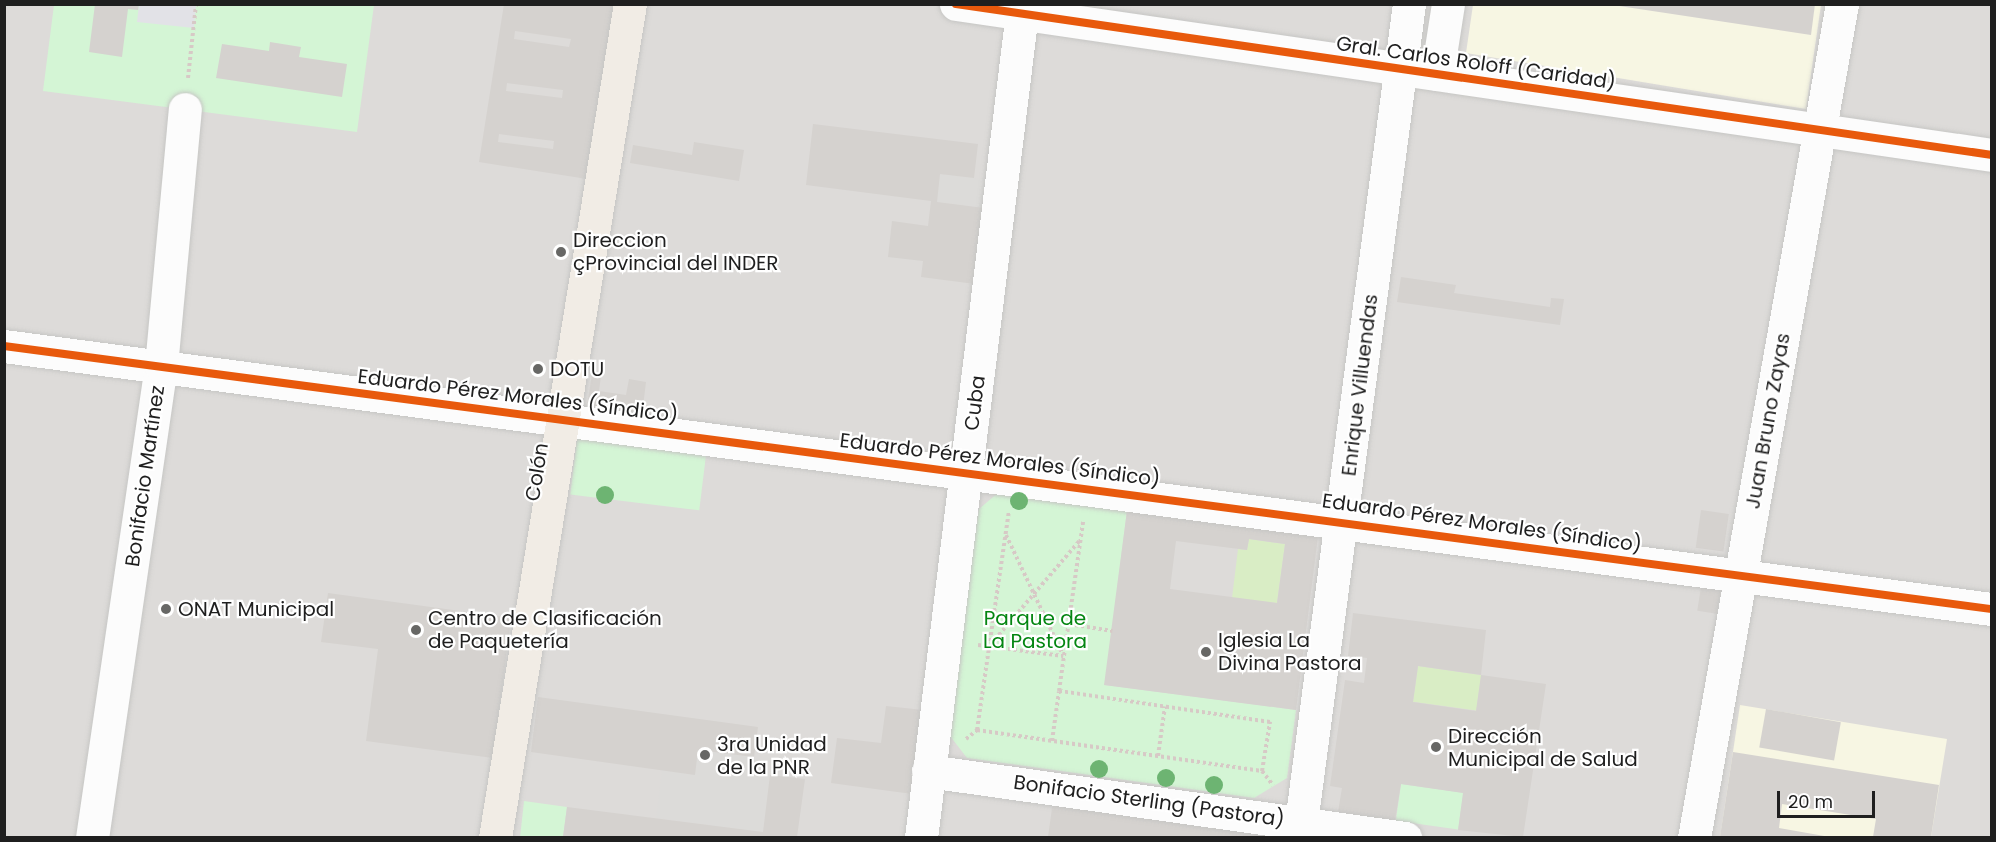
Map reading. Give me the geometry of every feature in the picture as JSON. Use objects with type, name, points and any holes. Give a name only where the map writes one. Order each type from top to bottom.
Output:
[{"type":"main road","name":"Colón","points":[[495,837],[630,4]]},
{"type":"street","name":"Gral. Carlos Roloff (Caridad)","points":[[957,4],[1022,9],[1400,69],[1992,155]]},
{"type":"street","name":"Enrique Villuendas","points":[[1300,829],[1343,521],[1409,4]]},
{"type":"street","points":[[1437,74],[1448,4]]},
{"type":"street","name":"Juan Bruno Zayas","points":[[1694,837],[1842,4]]},
{"type":"street","name":"Cuba","points":[[921,837],[1022,9]]},
{"type":"street","name":"Bonifacio Martínez","points":[[92,837],[161,366],[185,110]]},
{"type":"street","name":"Eduardo Pérez Morales (Síndico)","points":[[4,346],[1343,521],[1992,609]]},
{"type":"street","name":"Bonifacio Sterling (Pastora)","points":[[928,771],[1300,829],[1405,837]]},
{"type":"path","points":[[185,110],[196,4]]},
{"type":"path","points":[[1019,512],[1009,510],[977,730],[1262,771],[1269,722],[1059,691]]},
{"type":"path","points":[[1052,741],[1083,521],[1072,520]]},
{"type":"path","points":[[1005,534],[1064,656]]},
{"type":"path","points":[[989,646],[1080,540]]},
{"type":"path","points":[[1068,624],[1112,631]]},
{"type":"path","points":[[989,646],[1064,656]]},
{"type":"path","points":[[1158,756],[1165,706]]},
{"type":"shaded area","points":[[5,5],[1991,5],[1991,837],[5,837]]},
{"type":"shaded area","points":[[139,5],[196,5],[194,28],[137,22]]},
{"type":"shaded area","points":[[1473,5],[1821,5],[1806,109],[1466,53]]},
{"type":"shaded area","points":[[940,174],[987,180],[983,208],[937,202]]},
{"type":"shaded area","points":[[1740,705],[1947,739],[1931,837],[1720,838]]},
{"type":"shaded area","points":[[698,750],[754,757],[770,775],[763,832],[656,818],[662,770]]},
{"type":"green space","points":[[54,5],[374,5],[357,132],[43,91]]},
{"type":"green space","points":[[578,431],[707,447],[699,510],[570,495]]},
{"type":"green space","name":"Parque de La Pastora","points":[[1006,486],[1128,503],[1105,685],[1296,710],[1287,778],[1254,798],[967,758],[947,732],[961,618],[979,509]]},
{"type":"green space","points":[[1249,539],[1285,544],[1277,603],[1232,598],[1238,549],[1247,550]]},
{"type":"green space","points":[[1418,666],[1481,675],[1476,711],[1413,702]]},
{"type":"green space","points":[[1401,784],[1463,793],[1458,829],[1396,821]]},
{"type":"green space","points":[[524,801],[567,807],[563,837],[520,838]]},
{"type":"building","points":[[95,4],[139,4],[138,10],[128,9],[122,57],[89,52]]},
{"type":"building","points":[[504,4],[614,4],[587,179],[479,162]],"holes":[[[515,31],[571,39],[569,47],[514,39]],[[507,83],[563,90],[562,98],[506,91]],[[499,134],[554,141],[553,149],[498,142]]]},
{"type":"building","points":[[1606,4],[1815,4],[1811,35]]},
{"type":"building","points":[[270,42],[301,47],[299,57],[347,64],[342,97],[216,78],[222,44],[269,51]]},
{"type":"building","points":[[813,124],[978,144],[974,178],[940,174],[937,202],[984,208],[975,284],[921,277],[923,261],[888,257],[892,221],[928,226],[931,201],[806,185]]},
{"type":"building","points":[[694,142],[744,150],[739,181],[630,163],[633,145],[692,155]]},
{"type":"building","points":[[1401,277],[1456,285],[1454,293],[1550,307],[1551,298],[1564,299],[1560,325],[1397,302]]},
{"type":"building","points":[[592,374],[601,376],[599,391],[626,395],[629,379],[646,382],[642,415],[587,406]]},
{"type":"building","name":"Iglesia La Divina Pastora","points":[[1128,503],[1319,528],[1296,710],[1104,685]],"holes":[[[1249,539],[1285,544],[1277,603],[1170,589],[1176,541],[1247,550]]]},
{"type":"building","points":[[1701,510],[1729,514],[1723,552],[1696,548]]},
{"type":"building","points":[[1701,587],[1721,590],[1717,614],[1697,611]]},
{"type":"building","points":[[328,593],[511,618],[493,758],[366,741],[378,649],[321,642]]},
{"type":"building","name":"Dirección Municipal de Salud","points":[[1353,613],[1486,630],[1481,675],[1546,684],[1523,837],[1458,830],[1463,793],[1401,784],[1395,821],[1338,812],[1342,788],[1330,786],[1345,680],[1364,683],[1367,658],[1348,656]],"holes":[[[1418,666],[1481,675],[1476,711],[1413,702]]]},
{"type":"building","points":[[538,697],[758,727],[754,757],[698,750],[695,775],[531,752]]},
{"type":"building","points":[[886,706],[923,710],[912,794],[831,783],[837,738],[881,743]]},
{"type":"building","points":[[1766,709],[1841,722],[1834,761],[1759,747]]},
{"type":"building","points":[[1733,752],[1939,785],[1931,837],[1873,837],[1876,819],[1782,804],[1779,828],[1830,837],[1720,837]]},
{"type":"building","points":[[770,775],[805,779],[797,837],[563,837],[567,807],[763,832]]},
{"type":"building","points":[[1053,801],[1271,831],[1270,837],[1048,837]]},
{"type":"cycle path","points":[[956,4],[1992,155]]},
{"type":"cycle path","points":[[4,346],[1992,609]]},
{"type":"place","name":"Direccion çProvincial del INDER","points":[[561,252]]},
{"type":"place","name":"DOTU","points":[[538,369]]},
{"type":"place","name":"ONAT Municipal","points":[[166,609]]},
{"type":"place","name":"Centro de Clasificación de Paquetería","points":[[416,630]]},
{"type":"place","name":"Iglesia La Divina Pastora","points":[[1206,652]]},
{"type":"place","name":"Dirección Municipal de Salud","points":[[1436,747]]},
{"type":"place","name":"3ra Unidad de la PNR","points":[[705,755]]}]
